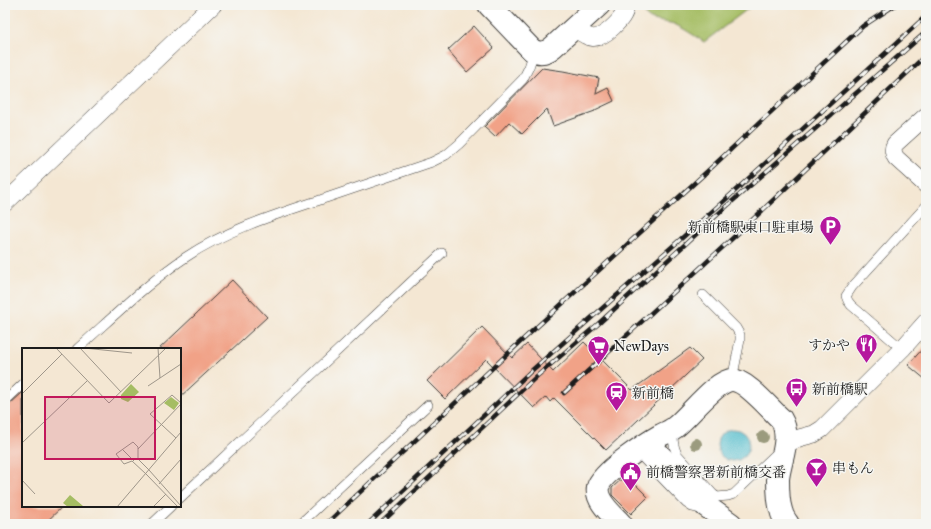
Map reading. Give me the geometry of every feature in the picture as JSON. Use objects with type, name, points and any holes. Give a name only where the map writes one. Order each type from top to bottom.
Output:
[{"type":"main road","points":[[489,5],[532,50],[540,53],[549,50],[599,5]]},
{"type":"main road","points":[[621,524],[601,502],[598,494],[600,482],[604,477],[642,447],[673,428],[717,387],[727,381],[732,380],[737,381],[749,388],[780,419],[785,428],[785,445],[779,474],[778,493],[781,510],[788,524]]},
{"type":"main road","points":[[642,447],[656,451],[700,500],[731,524]]},
{"type":"street","points":[[5,203],[213,5]]},
{"type":"street","points":[[575,28],[586,36],[595,38],[603,36],[620,20],[625,12],[626,5]]},
{"type":"street","points":[[926,116],[895,144],[893,148],[893,154],[896,158],[926,185]]},
{"type":"street","points":[[785,445],[799,438],[814,434],[822,429],[902,349],[926,322]]},
{"type":"lane","points":[[78,348],[154,280],[186,257],[207,245],[239,229],[432,162],[446,155],[459,144],[523,78],[530,67],[532,58],[540,53]]},
{"type":"lane","points":[[902,349],[851,305],[846,296],[852,287],[926,206]]},
{"type":"lane","points":[[181,497],[442,253]]},
{"type":"lane","points":[[703,296],[736,328],[740,335],[732,380]]},
{"type":"lane","points":[[5,401],[22,385]]},
{"type":"lane","points":[[300,524],[428,405]]},
{"type":"lane","points":[[673,428],[673,442],[677,454],[717,497],[734,494],[785,445]]},
{"type":"lane","points":[[152,524],[170,507]]},
{"type":"green space","points":[[644,5],[753,5],[704,42],[674,24],[649,18],[644,11]]},
{"type":"water","points":[[730,429],[736,429],[746,436],[749,445],[748,451],[742,458],[736,461],[730,461],[720,454],[717,448],[717,442],[724,432]]},
{"type":"building","points":[[474,26],[494,48],[467,72],[448,50]]},
{"type":"building","points":[[542,68],[599,78],[596,94],[608,88],[614,101],[595,111],[553,126],[547,109],[522,134],[509,122],[495,137],[484,127]]},
{"type":"building","points":[[232,280],[267,317],[181,396],[181,348],[160,348]]},
{"type":"building","points":[[482,327],[512,358],[527,344],[553,372],[584,342],[632,390],[690,348],[702,360],[606,450],[554,398],[550,402],[546,397],[534,408],[486,359],[445,399],[427,381]]},
{"type":"building","points":[[926,345],[926,380],[908,365]]},
{"type":"building","points":[[22,393],[22,507],[62,507],[44,524],[5,524],[5,407]]},
{"type":"building","points":[[626,475],[648,497],[631,514],[612,495],[612,488]]},
{"type":"railway","points":[[326,524],[517,345],[712,167],[863,26],[895,5]]},
{"type":"railway","points":[[368,524],[530,372],[725,200],[926,16]]},
{"type":"railway","points":[[380,524],[537,376],[597,325],[728,205],[926,32]]},
{"type":"railway","points":[[564,393],[748,224],[926,55]]},
{"type":"place","name":"新前橋駅東口駐車場","points":[[830,246]]},
{"type":"place","name":"すかや","points":[[866,364]]},
{"type":"place","name":"NewDays","points":[[599,366]]},
{"type":"place","name":"新前橋駅","points":[[797,408]]},
{"type":"place","name":"新前橋","points":[[616,412]]},
{"type":"place","name":"串もん","points":[[816,488]]},
{"type":"place","name":"前橋警察署新前橋交番","points":[[630,492]]}]
